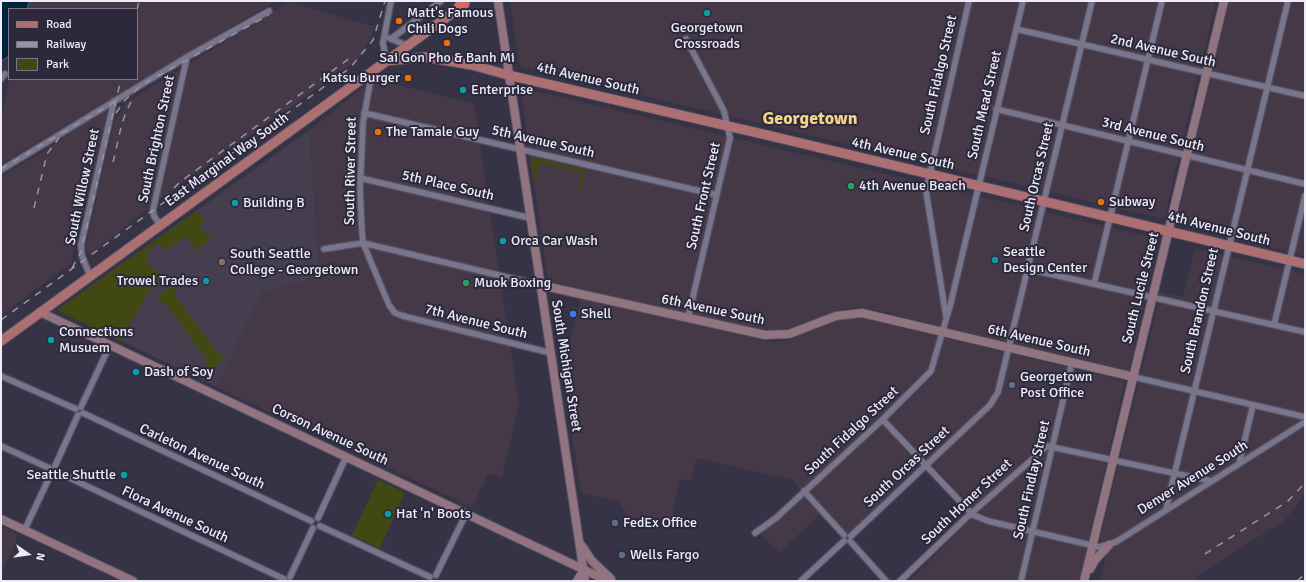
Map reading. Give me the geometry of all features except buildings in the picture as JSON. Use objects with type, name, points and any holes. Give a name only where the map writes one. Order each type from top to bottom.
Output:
[{"type":"main road","name":"East Marginal Way South","points":[[1,341],[408,46],[461,4],[469,1]]},
{"type":"main road","name":"4th Avenue South","points":[[408,46],[425,57]]},
{"type":"main road","name":"4th Avenue South","points":[[386,61],[425,57],[472,65],[508,75],[1305,264]]},
{"type":"street","points":[[386,61],[383,47],[391,1]]},
{"type":"street","points":[[390,39],[441,1]]},
{"type":"street","name":"South Michigan Street","points":[[498,1],[585,581]]},
{"type":"street","name":"South Fidalgo Street","points":[[946,320],[926,192],[928,175],[968,1]]},
{"type":"street","name":"South Mead Street","points":[[943,331],[1023,1]]},
{"type":"street","name":"South Orcas Street","points":[[802,581],[990,405],[998,392],[1010,348],[1092,1]]},
{"type":"street","points":[[1094,284],[1162,1]]},
{"type":"street","name":"South Lucile Street","points":[[1084,581],[1224,1]]},
{"type":"street","name":"South Brandon Street","points":[[1166,509],[1288,1]]},
{"type":"street","points":[[1,170],[187,57],[269,11]]},
{"type":"street","name":"2nd Avenue South","points":[[1016,29],[1305,96]]},
{"type":"street","name":"4th Avenue South","points":[[384,36],[408,46]]},
{"type":"street","name":"South Front Street","points":[[686,39],[722,106],[730,138],[688,318]]},
{"type":"street","name":"South Brighton Street","points":[[160,225],[154,216],[153,210],[187,57]]},
{"type":"street","name":"South River Street","points":[[372,72],[364,113],[360,178],[363,243],[389,305],[395,313]]},
{"type":"street","name":"South Willow Street","points":[[90,276],[82,256],[81,245],[114,101]]},
{"type":"street","name":"3rd Avenue South","points":[[996,109],[1305,184]]},
{"type":"street","name":"5th Avenue South","points":[[364,113],[717,195]]},
{"type":"street","name":"5th Place South","points":[[360,178],[530,218]]},
{"type":"street","points":[[1274,325],[1305,196]]},
{"type":"street","name":"6th Avenue South","points":[[324,249],[363,243],[756,334],[776,336],[799,331],[836,316],[862,313],[1305,417]]},
{"type":"street","points":[[1028,269],[1305,332]]},
{"type":"street","name":"Corson Avenue South","points":[[40,312],[608,581]]},
{"type":"street","name":"7th Avenue South","points":[[395,313],[424,322],[551,353]]},
{"type":"street","name":"South Fidalgo Street","points":[[755,533],[776,518],[883,420],[928,376],[934,366],[943,331]]},
{"type":"street","points":[[25,530],[110,345]]},
{"type":"street","name":"South Findlay Street","points":[[1021,581],[1072,362]]},
{"type":"street","name":"Carleton Avenue South","points":[[1,376],[80,411],[311,521]]},
{"type":"street","points":[[1239,464],[1253,405]]},
{"type":"street","points":[[883,420],[971,513],[988,521],[1092,546]]},
{"type":"street","name":"Denver Avenue South","points":[[1092,546],[1109,545],[1305,422]]},
{"type":"street","name":"Flora Avenue South","points":[[1,446],[283,580]]},
{"type":"street","points":[[1052,446],[1211,481]]},
{"type":"street","name":"South Homer Street","points":[[900,581],[971,513],[1042,449],[1052,446]]},
{"type":"street","points":[[283,580],[287,577],[291,579],[313,528],[311,521],[318,518],[346,457]]},
{"type":"street","points":[[804,491],[886,581]]},
{"type":"street","points":[[313,528],[318,528],[320,526],[429,579],[438,578],[466,514]]},
{"type":"street","points":[[1,518],[133,581]]},
{"type":"street","points":[[318,518],[321,522],[320,526]]},
{"type":"street","points":[[580,544],[592,562],[612,581]]},
{"type":"street","points":[[1084,581],[1095,560],[1109,545]]},
{"type":"street","points":[[577,581],[584,570]]},
{"type":"shaded area","points":[[29,1],[272,1],[270,4],[1,164],[1,120],[9,80],[138,80],[138,8],[27,8]]},
{"type":"shaded area","points":[[510,1],[1216,1],[1164,219],[522,67],[519,63]]},
{"type":"shaded area","points":[[1229,1],[1305,1],[1305,256],[1180,225],[1177,220]]},
{"type":"shaded area","points":[[289,2],[376,27],[364,50],[356,61],[157,201],[89,256],[86,246],[114,122],[127,101]]},
{"type":"shaded area","points":[[374,79],[474,104],[519,404],[502,477],[488,474],[472,507],[217,387],[262,292],[298,283],[320,275],[310,135],[308,131]]},
{"type":"shaded area","points":[[527,89],[1159,239],[1128,373],[858,307],[838,310],[780,331],[764,331],[548,281],[521,92]]},
{"type":"shaded area","points":[[108,108],[71,263],[1,315],[1,176],[41,153]]},
{"type":"shaded area","name":"South Seattle College - Georgetown","points":[[308,131],[310,135],[320,275],[298,283],[262,292],[217,387],[57,310]]},
{"type":"shaded area","points":[[1195,249],[1305,274],[1305,491],[1300,501],[1285,520],[1197,576],[1200,581],[1100,581],[1109,542],[1102,542],[1100,539],[1161,292],[1183,297]]},
{"type":"shaded area","points":[[580,299],[771,342],[786,341],[843,318],[859,317],[1125,381],[1079,581],[910,581],[977,512],[926,458],[849,533],[844,531],[825,509],[779,553],[759,531],[801,490],[793,480],[696,458],[691,481],[680,479],[672,513],[674,514],[672,522],[642,516],[632,523],[619,502],[581,493],[563,375]]},
{"type":"shaded area","points":[[1,526],[13,531],[17,536],[16,542],[1,573]]},
{"type":"green space","points":[[531,157],[585,170],[580,191],[578,191],[581,175],[579,172],[540,163],[536,177],[540,178],[540,181],[533,179]]},
{"type":"green space","points":[[197,211],[205,222],[200,226],[211,239],[183,259],[195,249],[186,236],[165,251],[159,243],[146,252],[149,256],[146,257],[150,262],[148,264],[153,271],[156,269],[164,280],[157,284],[145,298],[134,316],[122,342],[57,310]]},
{"type":"green space","points":[[170,287],[173,287],[177,291],[174,294],[219,355],[224,354],[216,369],[205,365],[208,362],[164,301],[160,304],[158,296]]},
{"type":"green space","points":[[378,480],[405,493],[380,548],[352,535]]},
{"type":"water","points":[[1,1],[29,1],[27,8],[8,8],[8,57],[1,61]]},
{"type":"railway","points":[[137,8],[139,1]]},
{"type":"railway","points":[[1,320],[350,68],[373,40],[385,1]]},
{"type":"railway","points":[[116,113],[126,99],[143,84],[269,15]]},
{"type":"railway","points":[[164,198],[180,182],[354,55]]},
{"type":"railway","points":[[72,268],[81,252],[121,80]]},
{"type":"railway","points":[[113,162],[123,119],[135,96]]},
{"type":"railway","points":[[1,169],[118,100]]},
{"type":"railway","points":[[34,208],[47,154],[59,138]]},
{"type":"railway","points":[[1205,554],[1288,501],[1305,483]]},
{"type":"railway","points":[[1297,581],[1305,574]]},
{"type":"place","name":"Georgetown Crossroads","points":[[707,13]]},
{"type":"place","name":"Matt's Famous Chili Dogs","points":[[399,21]]},
{"type":"place","name":"Sai Gon Pho & Banh Mi","points":[[447,43]]},
{"type":"place","name":"Katsu Burger","points":[[408,78]]},
{"type":"place","name":"Enterprise","points":[[463,90]]},
{"type":"place","name":"The Tamale Guy","points":[[378,132]]},
{"type":"place","name":"4th Avenue Beach","points":[[851,186]]},
{"type":"place","name":"Subway","points":[[1101,202]]},
{"type":"place","name":"Building B","points":[[235,203]]},
{"type":"place","name":"Orca Car Wash","points":[[503,241]]},
{"type":"place","name":"Seattle Design Center","points":[[995,260]]},
{"type":"place","name":"South Seattle College - Georgetown","points":[[222,262]]},
{"type":"place","name":"Trowel Trades","points":[[206,281]]},
{"type":"place","name":"Muok Boxing","points":[[466,283]]},
{"type":"place","name":"Shell","points":[[573,314]]},
{"type":"place","name":"Connections Musuem","points":[[51,340]]},
{"type":"place","name":"Dash of Soy","points":[[136,372]]},
{"type":"place","name":"Georgetown Post Office","points":[[1012,385]]},
{"type":"place","name":"Seattle Shuttle","points":[[124,475]]},
{"type":"place","name":"Hat 'n' Boots","points":[[388,514]]},
{"type":"place","name":"FedEx Office","points":[[615,523]]},
{"type":"place","name":"Wells Fargo","points":[[622,555]]},
{"type":"district","name":"Georgetown","points":[[810,119]]}]
